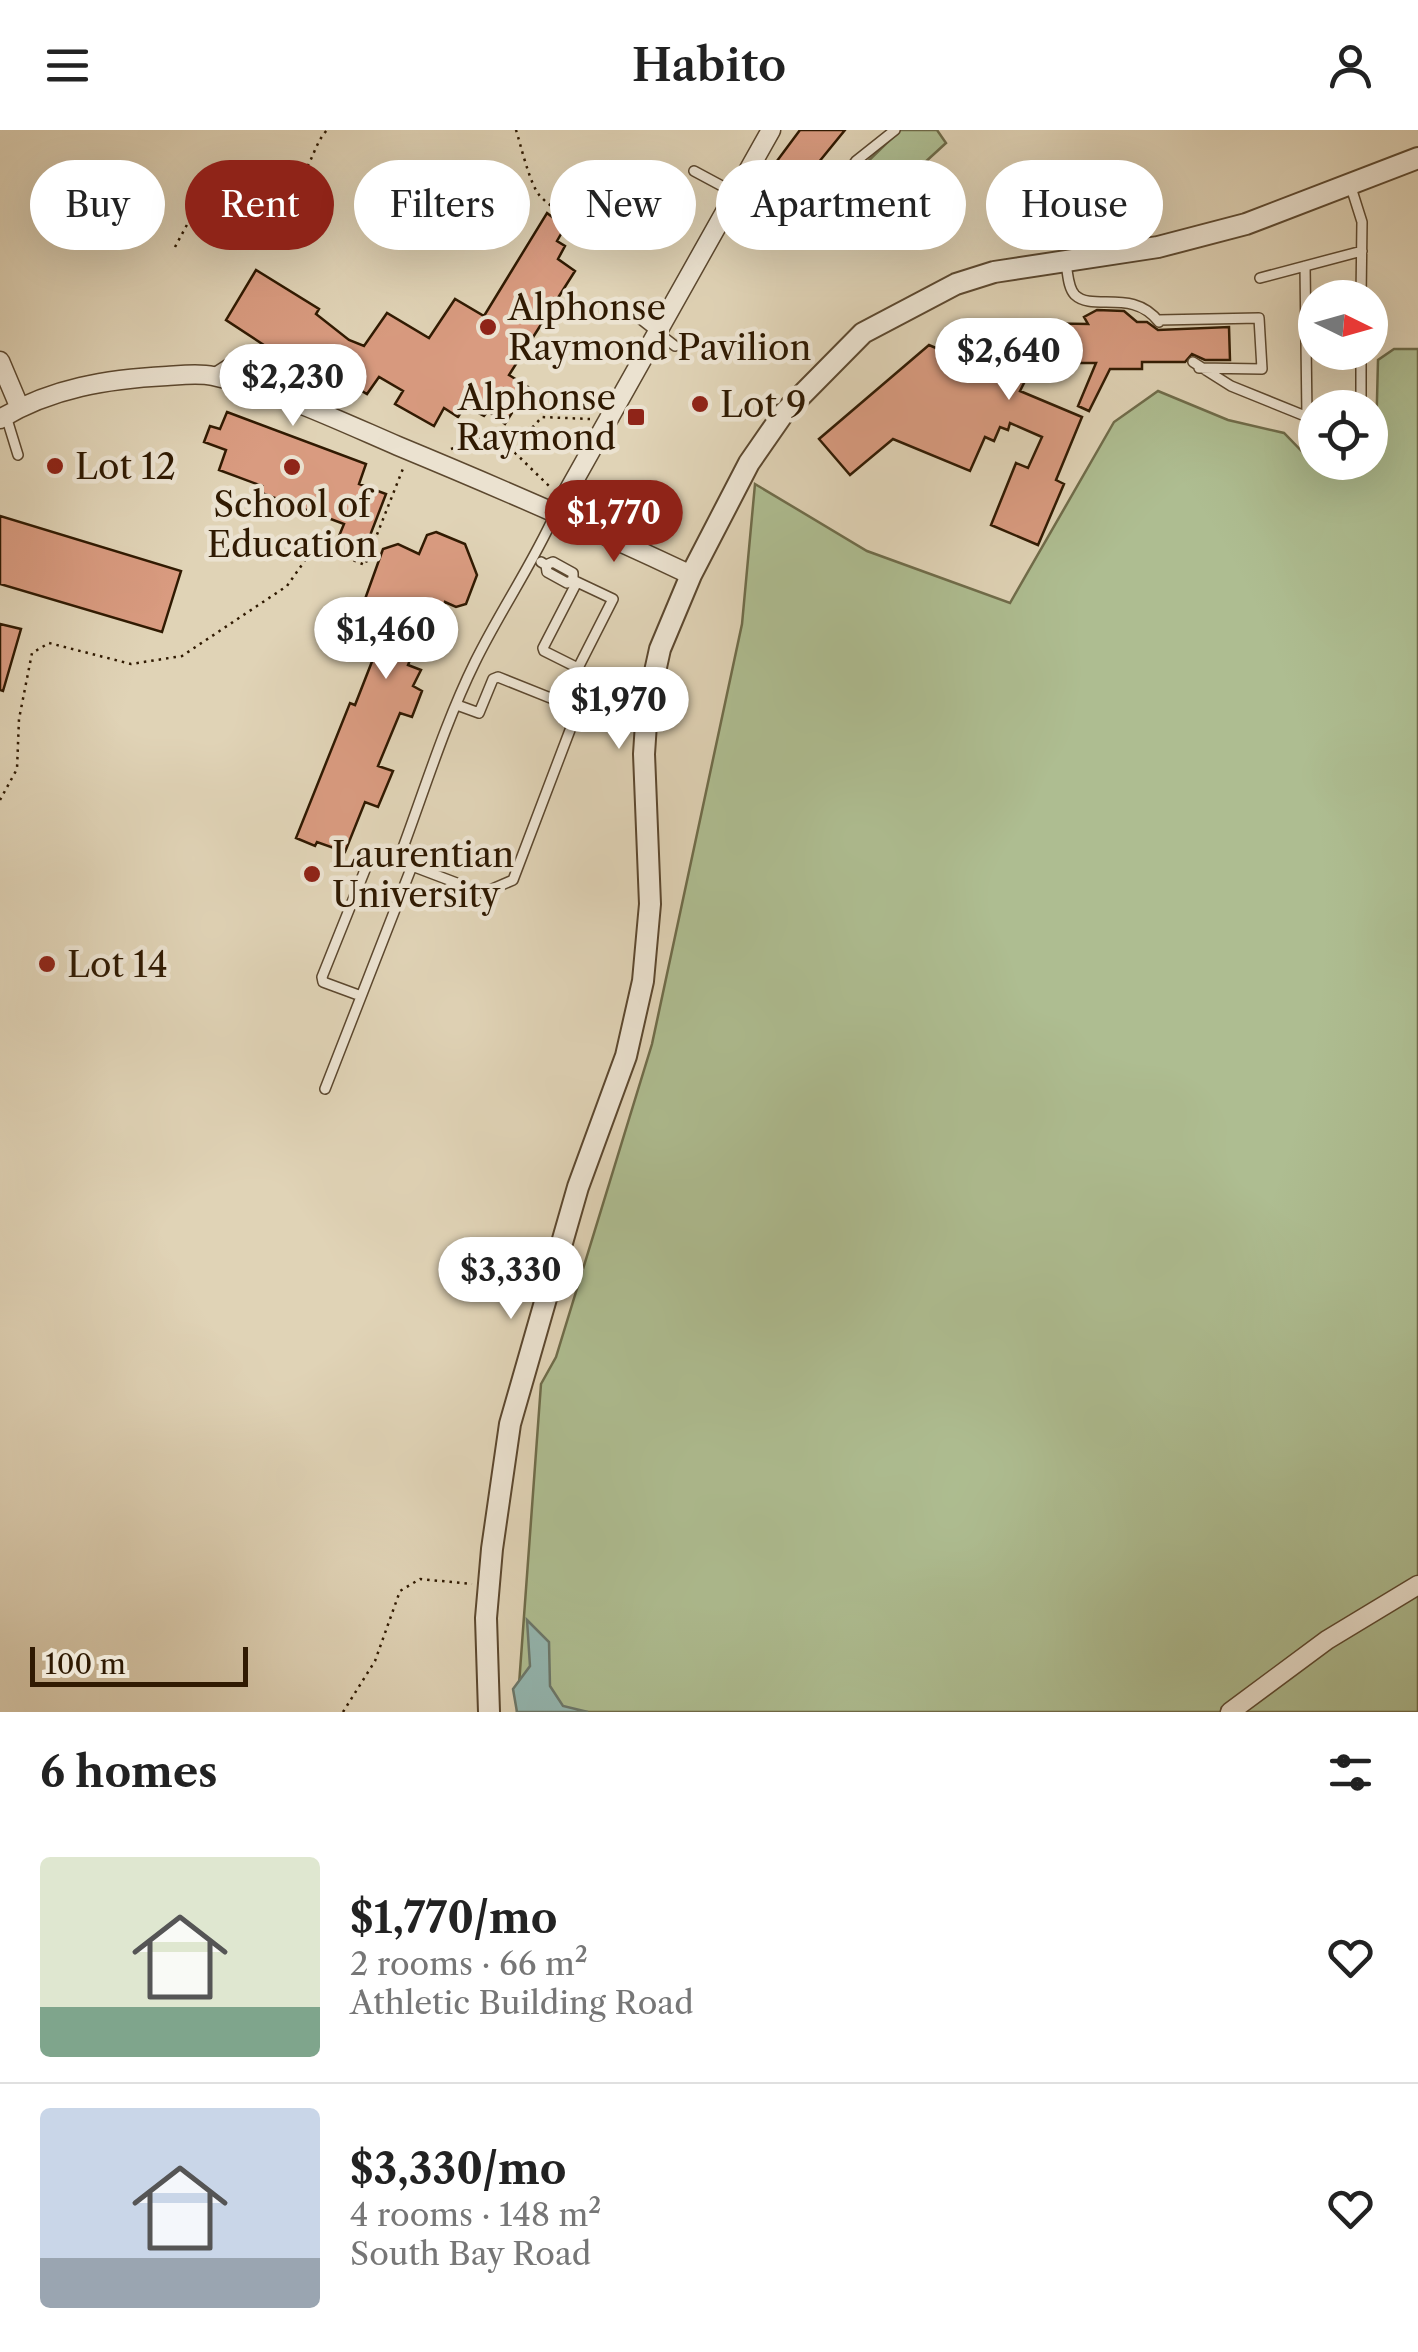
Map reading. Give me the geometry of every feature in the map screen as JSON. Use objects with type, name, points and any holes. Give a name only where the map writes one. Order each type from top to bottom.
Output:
[{"type":"street","points":[[754,160],[771,130]]},
{"type":"street","points":[[489,1712],[486,1618],[510,1424],[578,1187],[638,1012],[650,904],[644,754],[660,649],[691,575],[749,463],[783,414],[863,334],[956,284],[994,272],[1158,247],[1246,224],[1418,158]]},
{"type":"street","points":[[560,504],[716,227]]},
{"type":"street","points":[[0,361],[8,414],[76,387],[132,378],[211,376],[324,414],[410,451],[560,504],[691,575]]},
{"type":"street","points":[[1230,1712],[1327,1640],[1418,1584]]},
{"type":"lane","points":[[856,160],[895,130]]},
{"type":"lane","points":[[1350,184],[1362,222],[1362,280]]},
{"type":"lane","points":[[1260,278],[1362,251]]},
{"type":"lane","points":[[1066,261],[1072,293],[1080,299],[1138,305],[1159,321],[1260,318],[1262,369],[1196,365],[1232,386],[1298,413]]},
{"type":"lane","points":[[1305,266],[1310,390]]},
{"type":"lane","points":[[634,314],[675,346]]},
{"type":"lane","points":[[8,414],[18,455]]},
{"type":"lane","points":[[398,862],[457,704],[494,624],[534,558],[560,504]]},
{"type":"lane","points":[[534,558],[546,564],[546,572],[567,583],[576,581],[614,599],[578,668],[543,648],[576,581]]},
{"type":"lane","points":[[361,996],[322,982],[322,977],[372,855],[378,852],[483,893],[513,880],[578,709],[498,677],[479,713],[457,704]]},
{"type":"lane","points":[[325,1089],[412,866]]},
{"type":"path","points":[[175,247],[188,221],[254,208],[283,196],[305,171],[327,130]]},
{"type":"path","points":[[516,130],[538,194],[550,203]]},
{"type":"path","points":[[503,442],[530,430],[542,417],[606,419]]},
{"type":"path","points":[[430,458],[491,433],[546,484],[560,504]]},
{"type":"path","points":[[0,800],[17,769],[19,719],[32,653],[49,644],[132,664],[182,656],[287,586],[306,559],[335,553],[365,566],[410,451]]},
{"type":"path","points":[[343,1712],[375,1662],[400,1591],[420,1579],[489,1586]]},
{"type":"green space","points":[[900,130],[937,130],[946,143],[927,160],[869,160]]},
{"type":"green space","points":[[1394,349],[1418,349],[1418,1712],[517,1712],[541,1384],[556,1357],[652,1044],[742,624],[755,484],[867,551],[1010,603],[1114,422],[1158,391],[1228,420],[1284,433],[1298,447],[1298,480],[1388,480],[1388,390],[1377,390],[1378,370],[1388,370],[1388,353]]},
{"type":"water","points":[[527,1620],[549,1642],[550,1686],[563,1706],[588,1712],[517,1712],[513,1689],[530,1666]]},
{"type":"building","points":[[800,130],[845,130],[821,160],[778,160]]},
{"type":"building","name":"Alphonse Raymond Pavilion","points":[[547,213],[550,250],[563,250],[558,259],[575,271],[509,375],[528,387],[505,424],[488,411],[484,416],[465,406],[458,417],[444,408],[434,426],[395,404],[403,391],[379,377],[367,394],[323,368],[320,373],[303,362],[297,367],[226,320],[256,270],[319,309],[316,314],[349,340],[364,346],[387,313],[429,338],[455,299],[484,316],[524,250],[530,250],[530,241]]},
{"type":"building","points":[[1097,310],[1124,311],[1137,322],[1147,322],[1158,330],[1229,327],[1230,360],[1205,360],[1192,354],[1185,362],[1142,362],[1142,369],[1110,369],[1089,411],[1078,406],[1096,363],[1041,363],[1034,358],[1016,377],[1025,381],[1020,391],[1082,417],[1056,480],[1064,484],[1038,545],[991,525],[1016,463],[1028,468],[1042,437],[1010,423],[1008,430],[1000,427],[994,441],[985,437],[970,471],[893,439],[850,475],[819,439],[929,345],[973,364],[1026,323],[1088,324],[1084,317]]},
{"type":"building","name":"School of Education","points":[[227,412],[366,464],[359,484],[386,494],[366,546],[339,536],[344,524],[259,492],[262,486],[219,470],[226,450],[204,442],[210,426],[220,429]]},
{"type":"building","points":[[0,516],[181,571],[162,632],[0,584]]},
{"type":"building","points":[[436,532],[465,544],[477,575],[466,604],[456,607],[445,602],[434,632],[419,637],[408,665],[421,670],[413,686],[422,691],[412,717],[400,713],[378,766],[393,771],[378,807],[365,802],[345,852],[317,842],[315,846],[296,838],[350,703],[355,705],[373,659],[383,663],[385,656],[393,659],[406,631],[372,616],[363,620],[357,602],[364,602],[383,549],[398,544],[419,554],[427,535]]},
{"type":"building","points":[[0,624],[21,629],[3,691],[0,690]]},
{"type":"place","name":"Alphonse Raymond Pavilion","points":[[488,327]]},
{"type":"place","name":"Lot 9","points":[[700,404]]},
{"type":"place","name":"Alphonse Raymond","points":[[636,417]]},
{"type":"place","name":"Lot 12","points":[[55,466]]},
{"type":"place","name":"School of Education","points":[[292,467]]},
{"type":"place","name":"Laurentian University","points":[[312,874]]},
{"type":"place","name":"Lot 14","points":[[47,964]]}]
